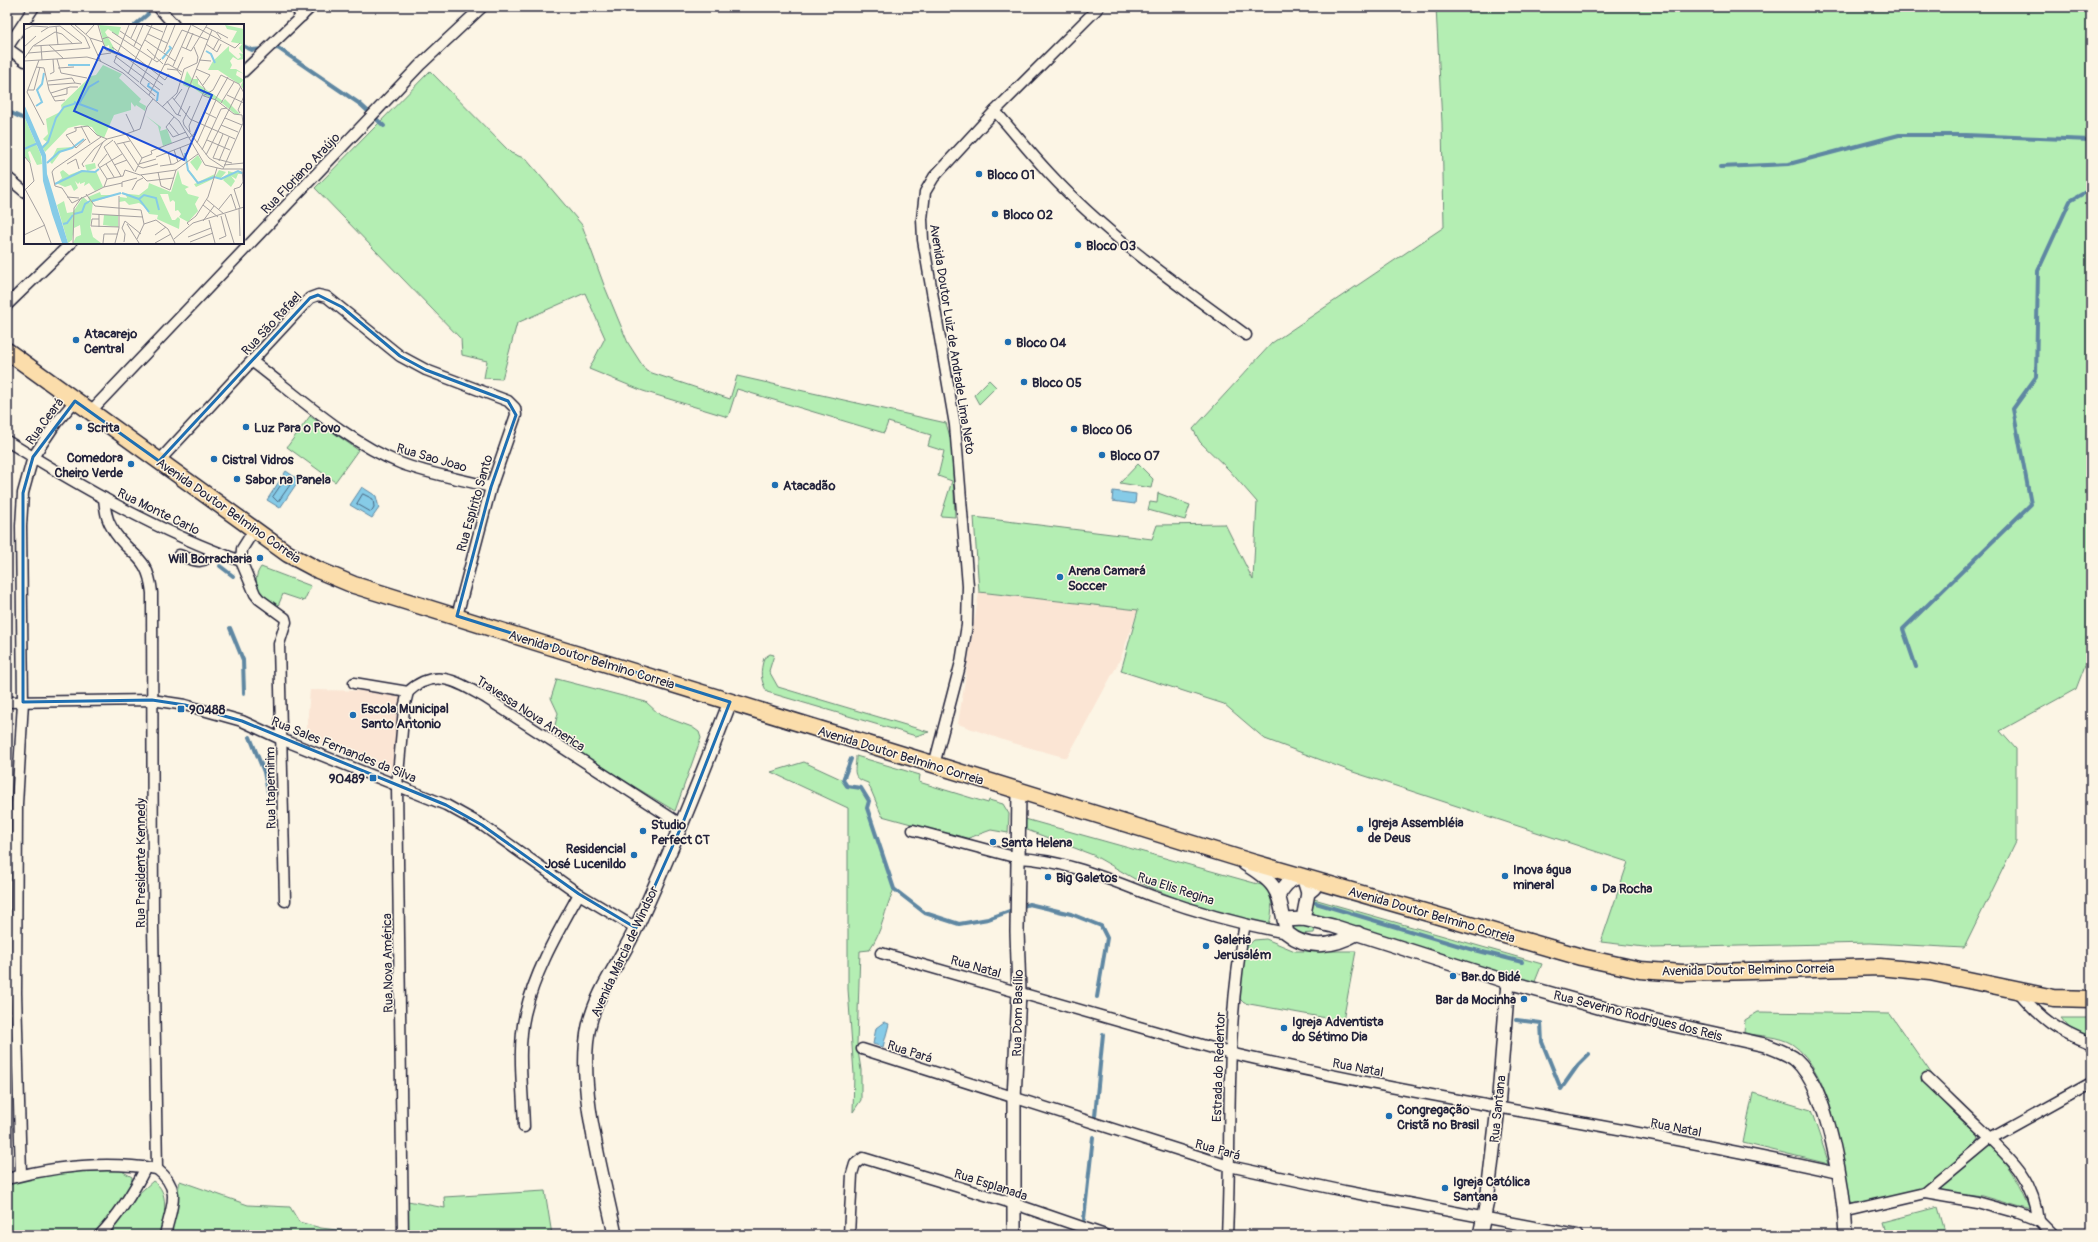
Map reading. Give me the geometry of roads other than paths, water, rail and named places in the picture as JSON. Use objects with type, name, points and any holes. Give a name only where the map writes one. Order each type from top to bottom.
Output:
[{"type":"main road","name":"Avenida Doutor Belmino Correia","points":[[7,351],[288,554],[318,570],[354,585],[730,702],[1231,856],[1581,957],[1640,970],[1682,972],[1880,966],[1930,972],[2054,998],[2091,999]]},
{"type":"street","points":[[24,60],[7,48],[34,7]]},
{"type":"street","points":[[158,7],[173,24]]},
{"type":"street","points":[[295,7],[302,16]]},
{"type":"street","points":[[244,71],[311,7]]},
{"type":"street","name":"Rua Floriano Araújo","points":[[90,412],[420,65],[482,7]]},
{"type":"street","name":"Avenida Doutor Luiz de Andrade Lima Neto","points":[[934,765],[961,662],[967,625],[968,586],[956,425],[923,240],[923,201],[927,186],[934,177],[995,111],[1099,7]]},
{"type":"street","points":[[995,111],[1049,174],[1088,212],[1145,258],[1246,335]]},
{"type":"street","points":[[7,177],[24,191]]},
{"type":"street","points":[[7,305],[70,244]]},
{"type":"street","name":"Rua São Rafael","points":[[159,461],[310,298],[318,295],[328,297],[342,306],[400,356],[426,370],[508,401]]},
{"type":"street","name":"Rua Sao Joao","points":[[252,362],[356,441],[382,455],[418,469],[491,487]]},
{"type":"street","name":"Rua Ceará","points":[[21,1175],[12,909],[23,702],[21,526],[23,493],[33,457],[56,423],[75,401]]},
{"type":"street","name":"Rua Espírito Santo","points":[[457,616],[500,455],[516,415],[515,408],[508,401]]},
{"type":"street","name":"Rua Monte Carlo","points":[[7,441],[104,498],[178,536],[241,561]]},
{"type":"street","name":"Rua Presidente Kennedy","points":[[104,498],[107,518],[112,529],[144,564],[150,577],[152,611],[157,1169]]},
{"type":"street","points":[[241,561],[242,549],[254,530]]},
{"type":"street","points":[[179,555],[201,561],[208,559],[213,551]]},
{"type":"street","name":"Rua Itapemirim","points":[[241,561],[250,586],[258,599],[285,618],[286,622],[279,644],[285,901]]},
{"type":"street","name":"Travessa Nova America","points":[[408,692],[417,684],[432,678],[457,682],[486,698],[682,825]]},
{"type":"street","points":[[354,683],[408,692]]},
{"type":"street","name":"Rua Nova América","points":[[403,1235],[398,786],[404,708],[408,692]]},
{"type":"street","name":"Rua Sales Fernandes da Silva","points":[[7,702],[152,700],[185,705],[215,712],[242,721],[281,739],[446,805],[482,825],[579,894],[636,928]]},
{"type":"street","name":"Avenida Márcia de Windsor","points":[[615,1235],[596,1147],[586,1081],[586,1054],[589,1026],[602,990],[636,928],[682,825],[730,702]]},
{"type":"street","name":"Rua Dom Basílio","points":[[1014,1235],[1014,1099],[1019,992],[1017,931],[1020,791]]},
{"type":"street","name":"Rua Elis Regina","points":[[913,830],[1018,858],[1036,858],[1096,874],[1156,897],[1245,924],[1287,933]]},
{"type":"street","name":"Avenida Doutor Belmino Correia","points":[[1231,856],[1265,876],[1275,887],[1278,896]]},
{"type":"street","points":[[1303,919],[1308,893],[1303,877],[1290,881],[1278,896],[1287,933],[1304,943],[1317,945],[1343,941],[1358,933]]},
{"type":"street","points":[[1308,893],[1320,882]]},
{"type":"street","points":[[524,1127],[522,1039],[525,1014],[550,948],[579,894]]},
{"type":"street","name":"Rua Severino Rodrigues dos Reis","points":[[1285,920],[1303,919],[1358,933],[1508,982],[1620,1013],[1765,1045],[1782,1052],[1795,1060],[1806,1072],[1824,1109],[1838,1173],[1846,1235]]},
{"type":"street","points":[[1268,930],[1285,920]]},
{"type":"street","name":"Estrada do Redentor","points":[[1227,1235],[1230,1053],[1235,982],[1245,924]]},
{"type":"street","name":"Rua Natal","points":[[881,953],[1230,1053],[1498,1108],[1695,1143],[1838,1173]]},
{"type":"street","name":"Rua Santana","points":[[1480,1235],[1482,1217],[1487,1201],[1498,1108],[1508,982]]},
{"type":"street","points":[[2018,991],[2033,1009],[2051,1025],[2064,1034],[2091,1044]]},
{"type":"street","name":"Rua Pará","points":[[862,1049],[1014,1099],[1229,1166],[1344,1191],[1577,1235]]},
{"type":"street","points":[[1927,1078],[2017,1166],[2026,1179],[2037,1206],[2038,1221]]},
{"type":"street","points":[[1925,1193],[1990,1139],[2091,1083]]},
{"type":"street","name":"Rua Esplanada","points":[[849,1235],[854,1169],[858,1160],[863,1158],[1014,1204],[1105,1235]]},
{"type":"street","points":[[7,1178],[87,1166],[146,1167],[157,1169],[166,1176],[173,1186],[174,1195],[165,1235]]},
{"type":"street","points":[[100,1235],[116,1218],[131,1196],[146,1167]]},
{"type":"street","points":[[1843,1212],[1925,1193],[1999,1208],[2038,1221],[2052,1235]]},
{"type":"water","points":[[286,471],[299,480],[280,508],[267,500]]},
{"type":"water","points":[[362,487],[376,496],[379,508],[372,518],[350,505]]},
{"type":"water","points":[[1113,491],[1136,494],[1135,504],[1112,501]]},
{"type":"water","points":[[884,1022],[889,1024],[883,1047],[873,1044],[876,1028]]},
{"type":"waterway","points":[[136,24],[148,14]]},
{"type":"waterway","points":[[244,46],[252,50],[264,49]]},
{"type":"waterway","points":[[270,49],[278,48],[360,104],[384,126]]},
{"type":"waterway","points":[[7,111],[22,118]]},
{"type":"waterway","points":[[1720,167],[1789,164],[1899,135],[1966,135],[2091,140]]},
{"type":"waterway","points":[[1916,667],[1903,629],[2031,504],[2013,409],[2036,377],[2038,271],[2070,201],[2091,189]]},
{"type":"waterway","points":[[220,566],[233,576]]},
{"type":"waterway","points":[[230,628],[243,660],[244,693]]},
{"type":"waterway","points":[[250,737],[264,772],[268,792]]},
{"type":"waterway","points":[[851,759],[843,780],[847,786],[861,788],[869,801],[867,808],[894,889],[925,913],[959,924],[988,919],[1029,904],[1071,914],[1101,926],[1107,938],[1097,997]]},
{"type":"waterway","points":[[1316,903],[1470,949]]},
{"type":"waterway","points":[[1471,949],[1522,962]]},
{"type":"waterway","points":[[1516,1020],[1541,1023],[1542,1042],[1561,1089],[1578,1065],[1589,1054]]},
{"type":"waterway","points":[[1095,1116],[1103,1034]]},
{"type":"waterway","points":[[1084,1219],[1093,1137]]},
{"type":"place","name":"Bloco 01","points":[[979,174]]},
{"type":"place","name":"Bloco 02","points":[[995,214]]},
{"type":"place","name":"Bloco 03","points":[[1078,245]]},
{"type":"place","name":"Atacarejo Central","points":[[76,340]]},
{"type":"place","name":"Bloco 04","points":[[1008,342]]},
{"type":"place","name":"Bloco 05","points":[[1024,382]]},
{"type":"place","name":"Scrita","points":[[79,427]]},
{"type":"place","name":"Luz Para o Povo","points":[[246,427]]},
{"type":"place","name":"Bloco 06","points":[[1074,429]]},
{"type":"place","name":"Bloco 07","points":[[1102,455]]},
{"type":"place","name":"Cistral Vidros","points":[[214,459]]},
{"type":"place","name":"Comedora Cheiro Verde","points":[[131,464]]},
{"type":"place","name":"Sabor na Panela","points":[[237,479]]},
{"type":"place","name":"Atacadão","points":[[775,485]]},
{"type":"place","name":"Will Borracharia","points":[[260,558]]},
{"type":"place","name":"Arena Camará Soccer","points":[[1060,577]]},
{"type":"place","name":"90488","points":[[181,709]]},
{"type":"place","name":"Escola Municipal Santo Antonio","points":[[353,715]]},
{"type":"place","name":"90489","points":[[373,778]]},
{"type":"place","name":"Igreja Assembléia de Deus","points":[[1360,829]]},
{"type":"place","name":"Studio Perfect CT","points":[[643,831]]},
{"type":"place","name":"Santa Helena","points":[[993,842]]},
{"type":"place","name":"Residencial José Lucenildo","points":[[634,855]]},
{"type":"place","name":"Inova água mineral","points":[[1505,876]]},
{"type":"place","name":"Big Galetos","points":[[1048,877]]},
{"type":"place","name":"Da Rocha","points":[[1594,888]]},
{"type":"place","name":"Galeria Jerusalém","points":[[1206,946]]},
{"type":"place","name":"Bar do Bidé","points":[[1453,976]]},
{"type":"place","name":"Bar da Mocinha","points":[[1524,999]]},
{"type":"place","name":"Igreja Adventista do Sétimo Dia","points":[[1284,1028]]},
{"type":"place","name":"Congregação Cristã no Brasil","points":[[1389,1116]]},
{"type":"place","name":"Igreja Católica Santana","points":[[1445,1188]]}]
